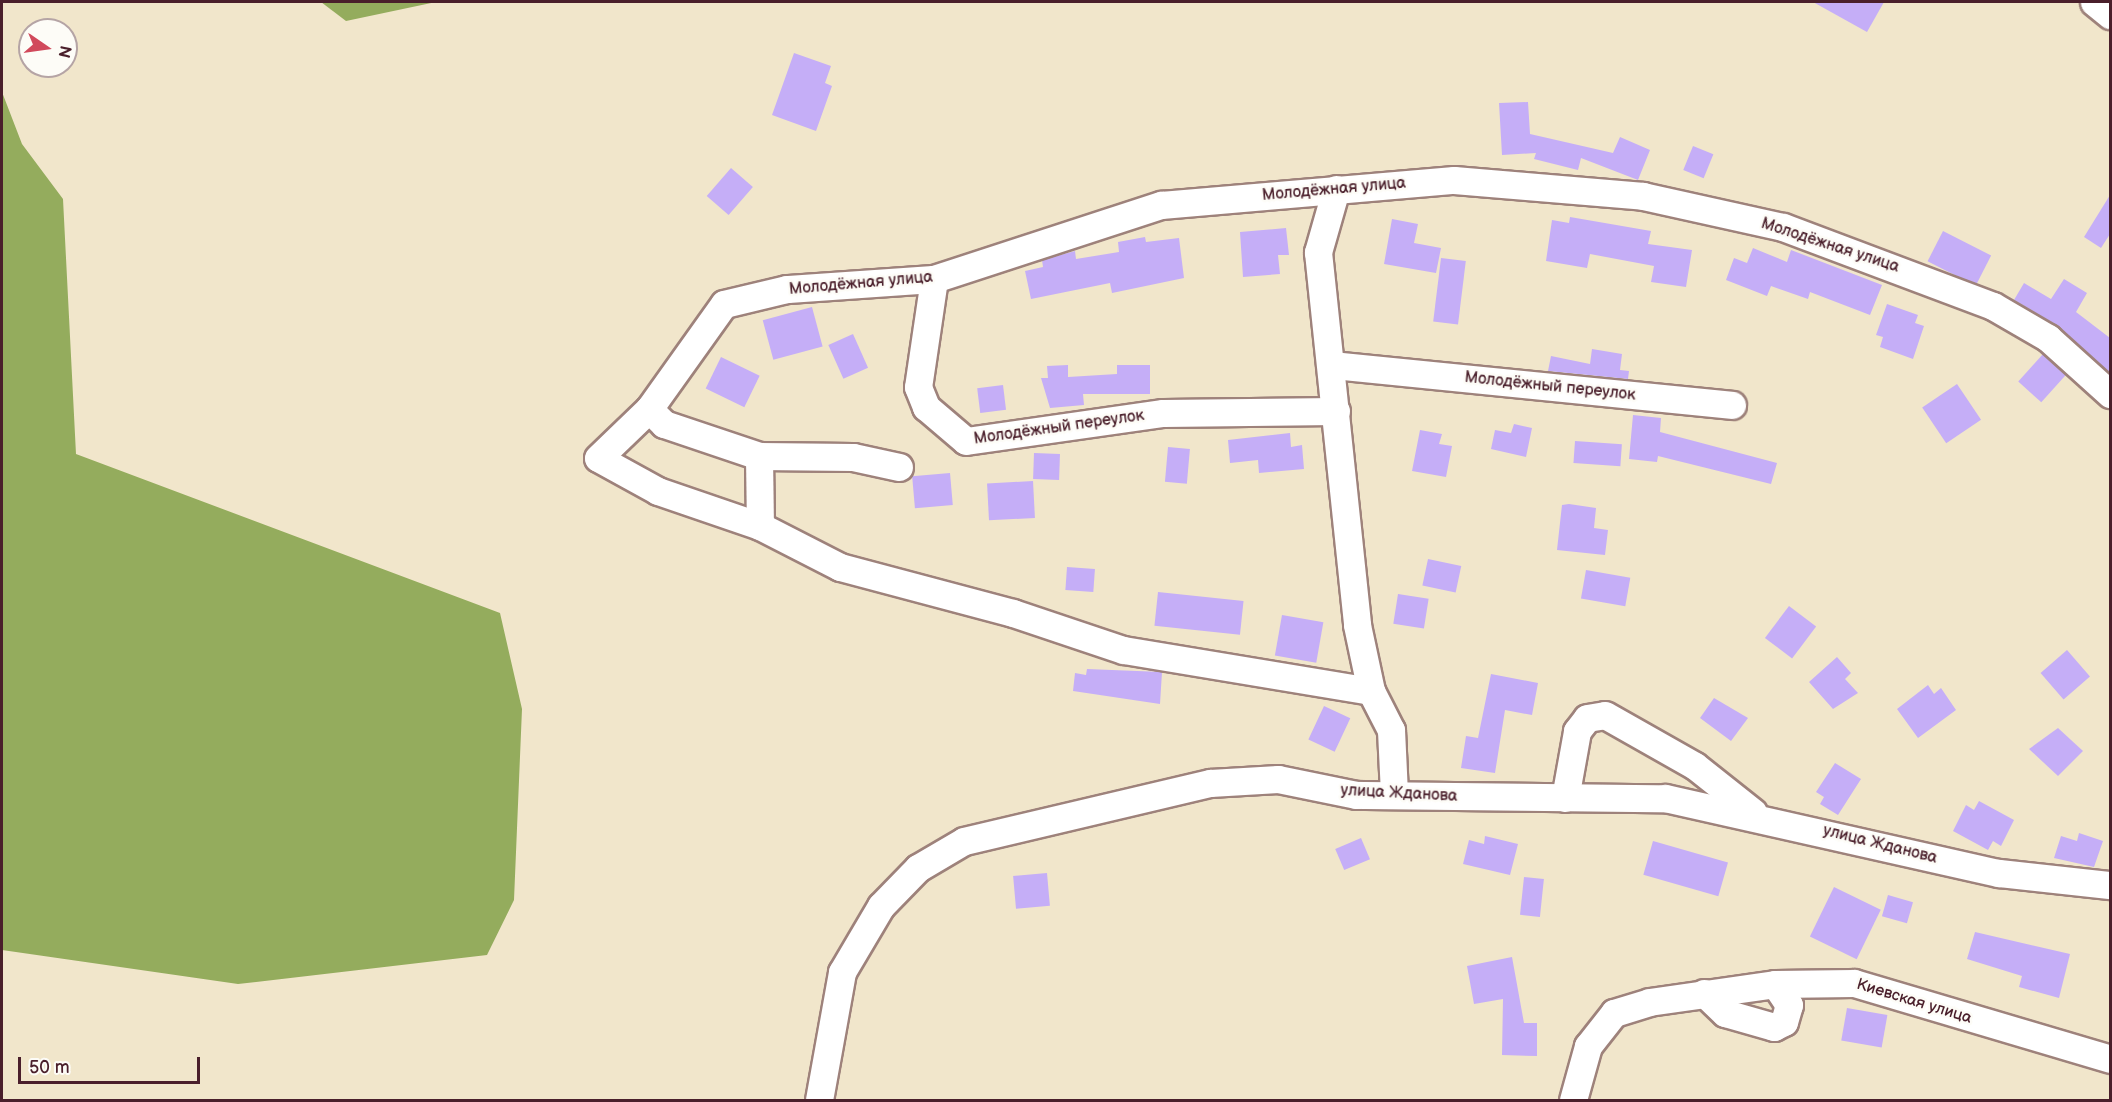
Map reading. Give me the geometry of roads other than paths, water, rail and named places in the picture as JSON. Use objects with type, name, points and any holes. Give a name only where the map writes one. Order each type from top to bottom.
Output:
[{"type":"street","points":[[2094,2],[2110,15]]},
{"type":"street","name":"Молодёжная улица","points":[[760,526],[658,490],[598,458],[649,409],[724,304],[787,289],[934,279],[1161,205],[1454,180],[1632,195],[1783,227],[1993,306],[2048,338],[2110,393]]},
{"type":"street","points":[[1336,189],[1318,252],[1332,365],[1358,625],[1371,691],[1391,730],[1394,794]]},
{"type":"street","name":"Молодёжный переулок","points":[[934,279],[918,387],[926,407],[966,441],[1163,413],[1336,411]]},
{"type":"street","name":"Молодёжный переулок","points":[[1332,365],[1732,405]]},
{"type":"street","points":[[649,409],[664,424],[759,456],[853,457],[899,467]]},
{"type":"street","points":[[759,456],[760,526],[840,567],[1013,613],[1123,650],[1371,691]]},
{"type":"street","points":[[1565,798],[1577,731],[1587,718],[1605,715],[1695,766],[1756,814]]},
{"type":"street","points":[[1665,798],[1683,789],[1695,766]]},
{"type":"street","name":"улица Жданова","points":[[819,1101],[842,972],[881,906],[918,868],[964,841],[1210,783],[1278,779],[1356,795],[1665,798],[1756,814],[1999,873],[2110,885]]},
{"type":"street","name":"Киевская улица","points":[[1573,1101],[1588,1046],[1614,1013],[1704,993],[1775,984],[1854,983],[2110,1059]]},
{"type":"street","points":[[1704,993],[1725,1013],[1774,1027],[1784,1022],[1789,1005],[1775,984]]}]
